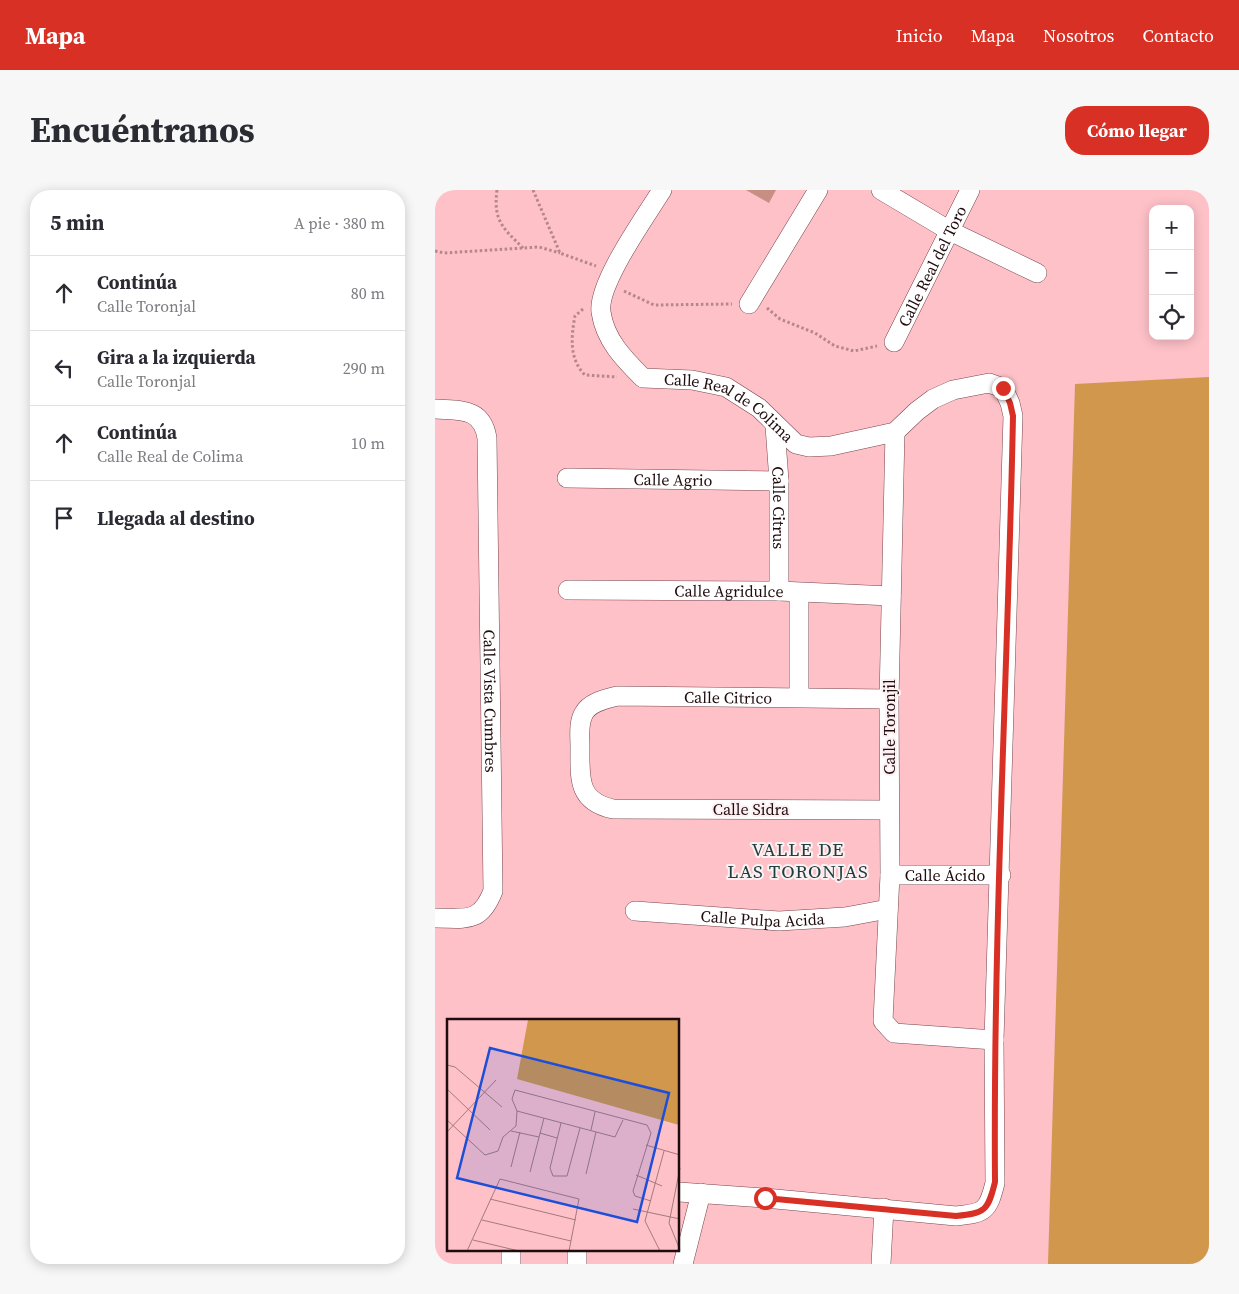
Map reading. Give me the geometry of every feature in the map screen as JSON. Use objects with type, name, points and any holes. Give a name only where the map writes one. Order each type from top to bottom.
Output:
[{"type":"street","points":[[601,295],[612,272],[661,190]]},
{"type":"street","points":[[749,304],[819,190]]},
{"type":"street","points":[[881,190],[950,231],[1037,273]]},
{"type":"street","name":"Calle Real del Toro","points":[[895,342],[970,190]]},
{"type":"street","name":"Calle Real de Colima","points":[[601,295],[601,312],[608,336],[624,359],[643,378],[691,380],[726,387],[759,408],[775,426],[796,444],[809,447],[831,446],[895,432]]},
{"type":"street","points":[[680,1192],[884,1208],[956,1216],[979,1213],[989,1204],[995,1182],[994,1040],[1001,875],[1013,416],[1010,403],[1003,388],[989,383],[953,390],[933,399],[895,432]]},
{"type":"street","name":"Calle Vista Cumbres","points":[[435,409],[463,411],[477,416],[481,421],[487,438],[493,891],[487,908],[478,914],[467,918],[435,918]]},
{"type":"street","name":"Calle Citrus","points":[[775,426],[779,481],[779,591]]},
{"type":"street","name":"Calle Toronjil","points":[[895,432],[889,700],[890,875],[883,1022],[894,1033],[994,1040]]},
{"type":"street","name":"Calle Agrio","points":[[567,478],[779,481]]},
{"type":"street","name":"Calle Agridulce","points":[[568,590],[779,591],[891,596]]},
{"type":"street","points":[[799,593],[799,697]]},
{"type":"street","name":"Calle Citrico","points":[[613,809],[599,806],[584,791],[580,779],[579,724],[584,712],[594,704],[617,696],[799,697],[889,700]]},
{"type":"street","name":"Calle Sidra","points":[[613,809],[889,810]]},
{"type":"street","name":"Calle Ácido","points":[[890,875],[1001,875]]},
{"type":"street","name":"Calle Pulpa Acida","points":[[635,912],[779,921],[845,917],[888,908]]},
{"type":"street","points":[[683,1264],[701,1193]]},
{"type":"street","points":[[881,1264],[884,1208]]},
{"type":"path","points":[[497,190],[495,203],[501,226],[524,249]]},
{"type":"path","points":[[533,190],[560,253]]},
{"type":"path","points":[[435,252],[539,247],[612,272]]},
{"type":"path","points":[[585,375],[576,363],[573,352],[571,338],[575,316],[601,295]]},
{"type":"shaded area","points":[[1209,377],[1209,1264],[1048,1264],[1075,384]]},
{"type":"building","points":[[746,190],[776,190],[769,203]]},
{"type":"district","name":"VALLE DE LAS TORONJAS","points":[[798,860]]},
{"type":"route","points":[[765,1198],[956,1216],[979,1213],[989,1204],[995,1182],[994,1040],[1001,875],[1013,416],[1007,394],[1003,388]]}]
